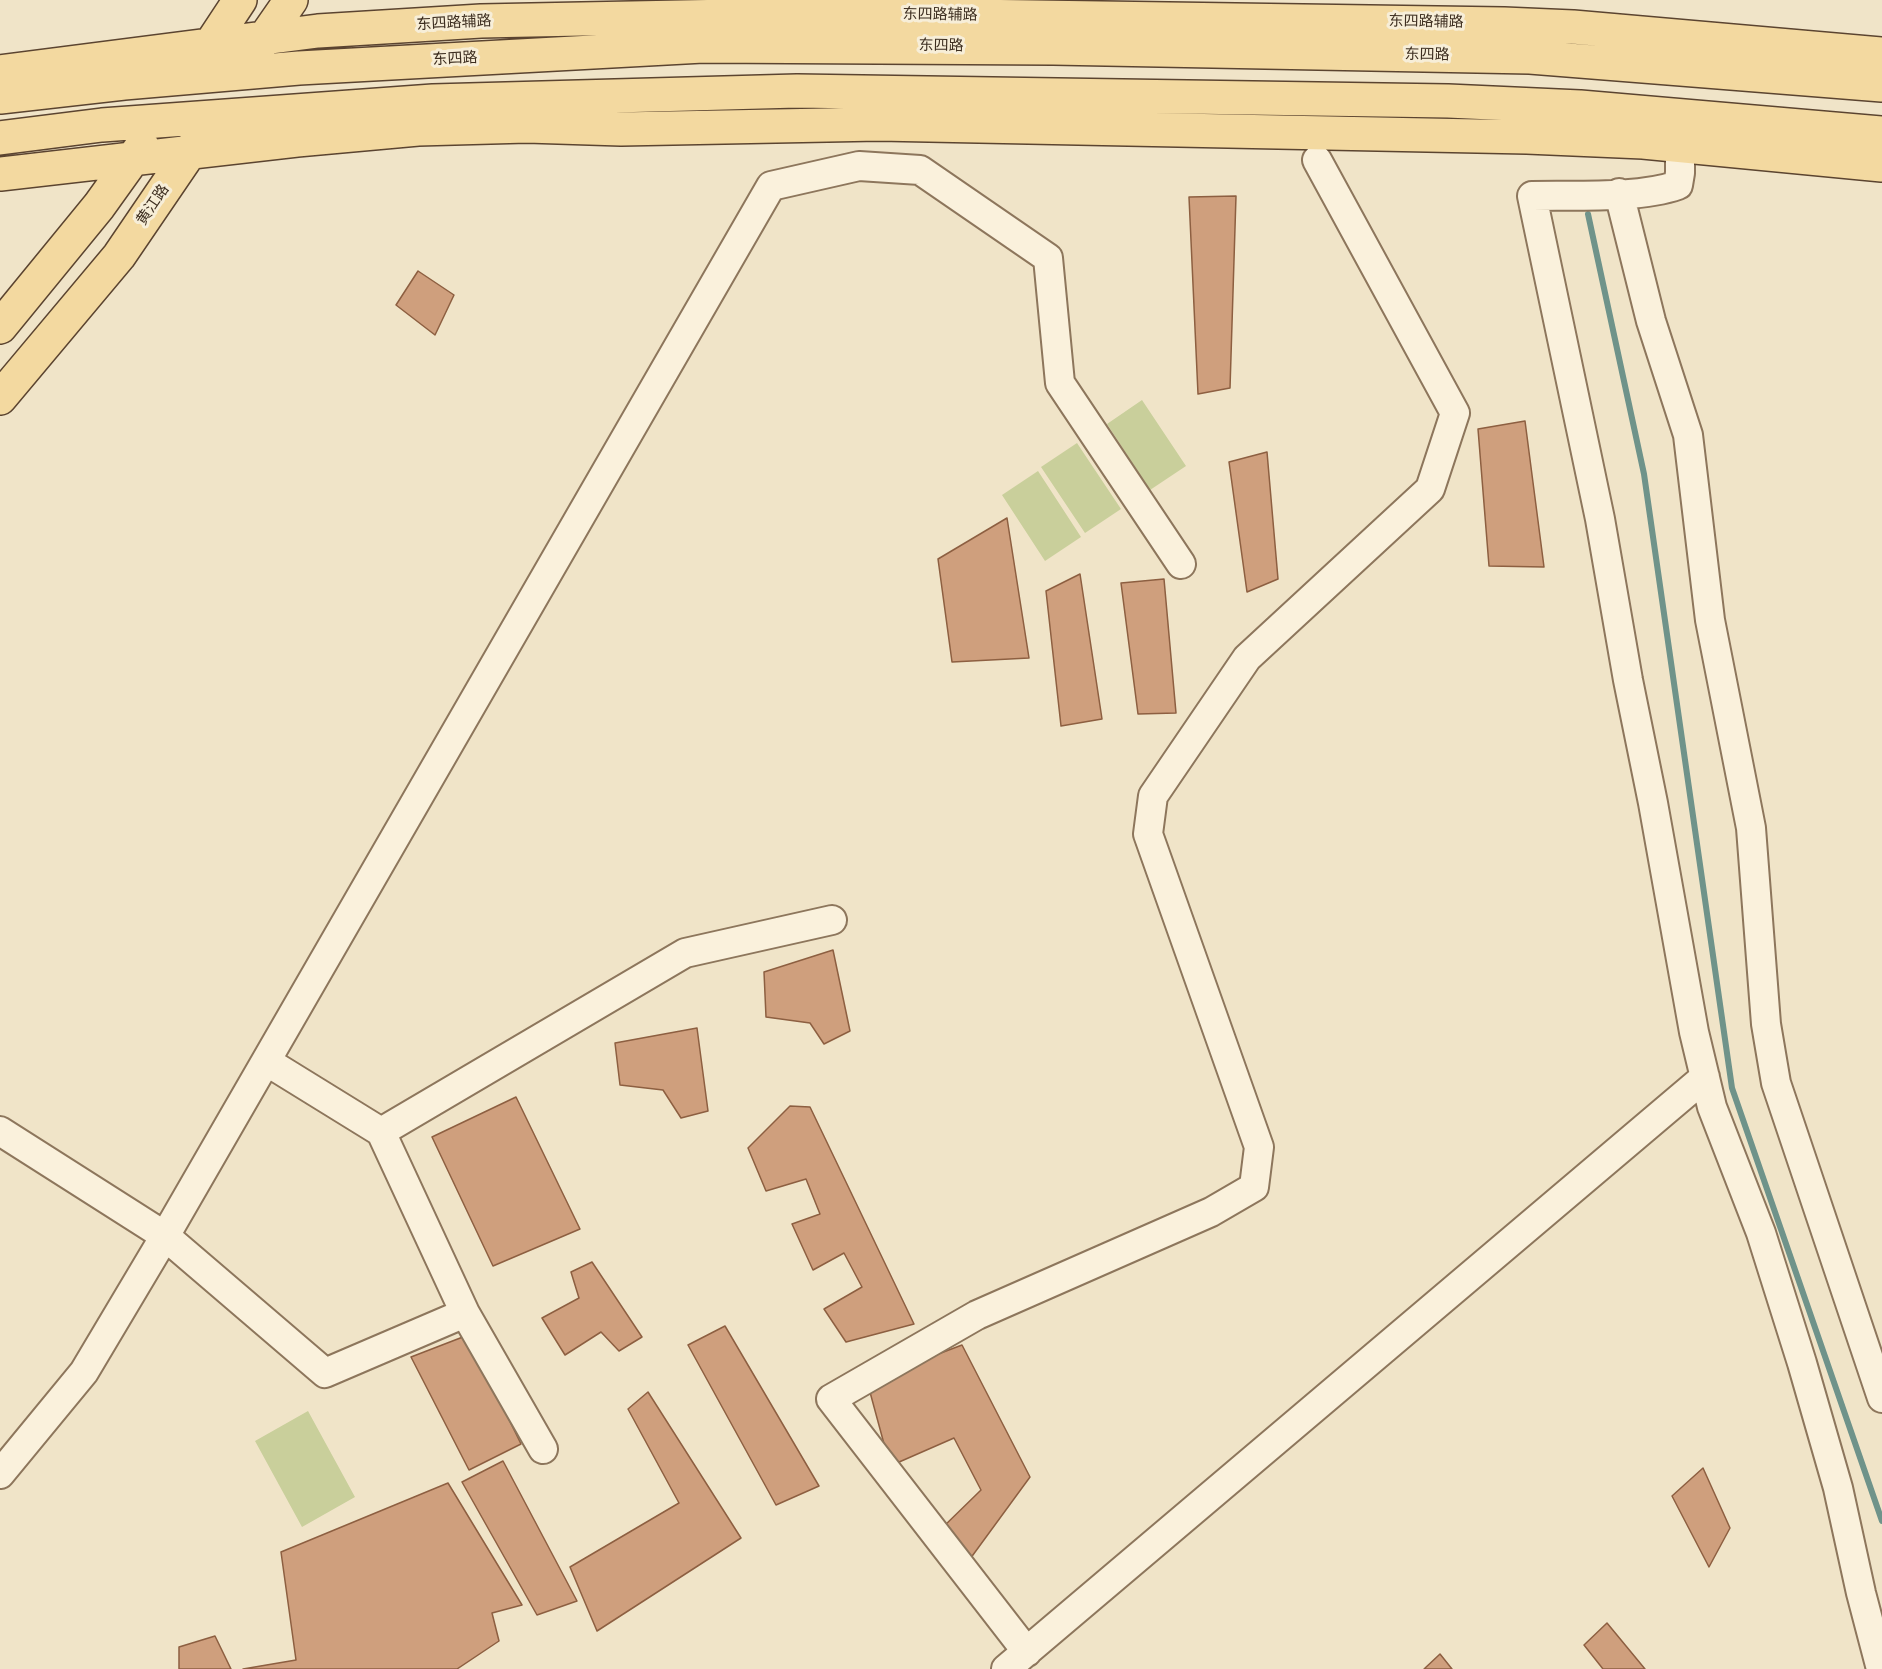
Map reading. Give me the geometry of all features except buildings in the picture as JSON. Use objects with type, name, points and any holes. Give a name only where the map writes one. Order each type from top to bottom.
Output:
[{"type":"main road","points":[[0,327],[99,206],[240,0]]},
{"type":"main road","name":"黄江路","points":[[0,398],[119,256],[291,0]]},
{"type":"main road","name":"东四路辅路","points":[[0,72],[318,31],[482,21],[809,14],[943,14],[1469,23],[1573,27],[1882,54]]},
{"type":"main road","name":"东四路","points":[[0,98],[124,83],[242,73],[703,46],[888,46],[1530,57],[1882,85]]},
{"type":"main road","points":[[0,138],[102,125],[433,101],[785,91],[1448,101],[1591,108],[1882,133]]},
{"type":"main road","points":[[0,174],[190,151],[418,129],[527,126],[621,129],[879,124],[1527,137],[1680,146],[1882,165]]},
{"type":"street","points":[[1680,146],[1678,185],[1663,190],[1619,194],[1532,196],[1598,507],[1694,1032],[1712,1107],[1761,1233],[1802,1363],[1838,1488],[1861,1593],[1881,1669]]},
{"type":"street","points":[[1317,160],[1455,413],[1430,489],[1247,658],[1153,796],[1148,834],[1259,1147],[1254,1187],[1211,1212],[977,1315],[831,1399],[1016,1661],[1705,1077]]},
{"type":"street","points":[[0,1474],[84,1372],[165,1236],[771,186],[859,166],[920,170],[1048,258],[1060,383],[1181,564]]},
{"type":"street","points":[[1619,194],[1651,321],[1688,435],[1710,620],[1751,828],[1766,1024],[1776,1083],[1882,1398]]},
{"type":"street","points":[[381,1132],[685,953],[832,920]]},
{"type":"street","points":[[266,1061],[381,1132],[465,1313],[543,1449]]},
{"type":"street","points":[[0,1131],[165,1236],[326,1373],[465,1313]]},
{"type":"green space","points":[[1142,400],[1186,466],[1150,490],[1107,424]]},
{"type":"green space","points":[[1077,443],[1121,509],[1085,533],[1041,467]]},
{"type":"green space","points":[[1038,471],[1081,537],[1045,561],[1002,495]]},
{"type":"green space","points":[[308,1411],[355,1497],[302,1527],[255,1441]]},
{"type":"waterway","points":[[1588,214],[1644,474],[1732,1088],[1882,1521]]}]
